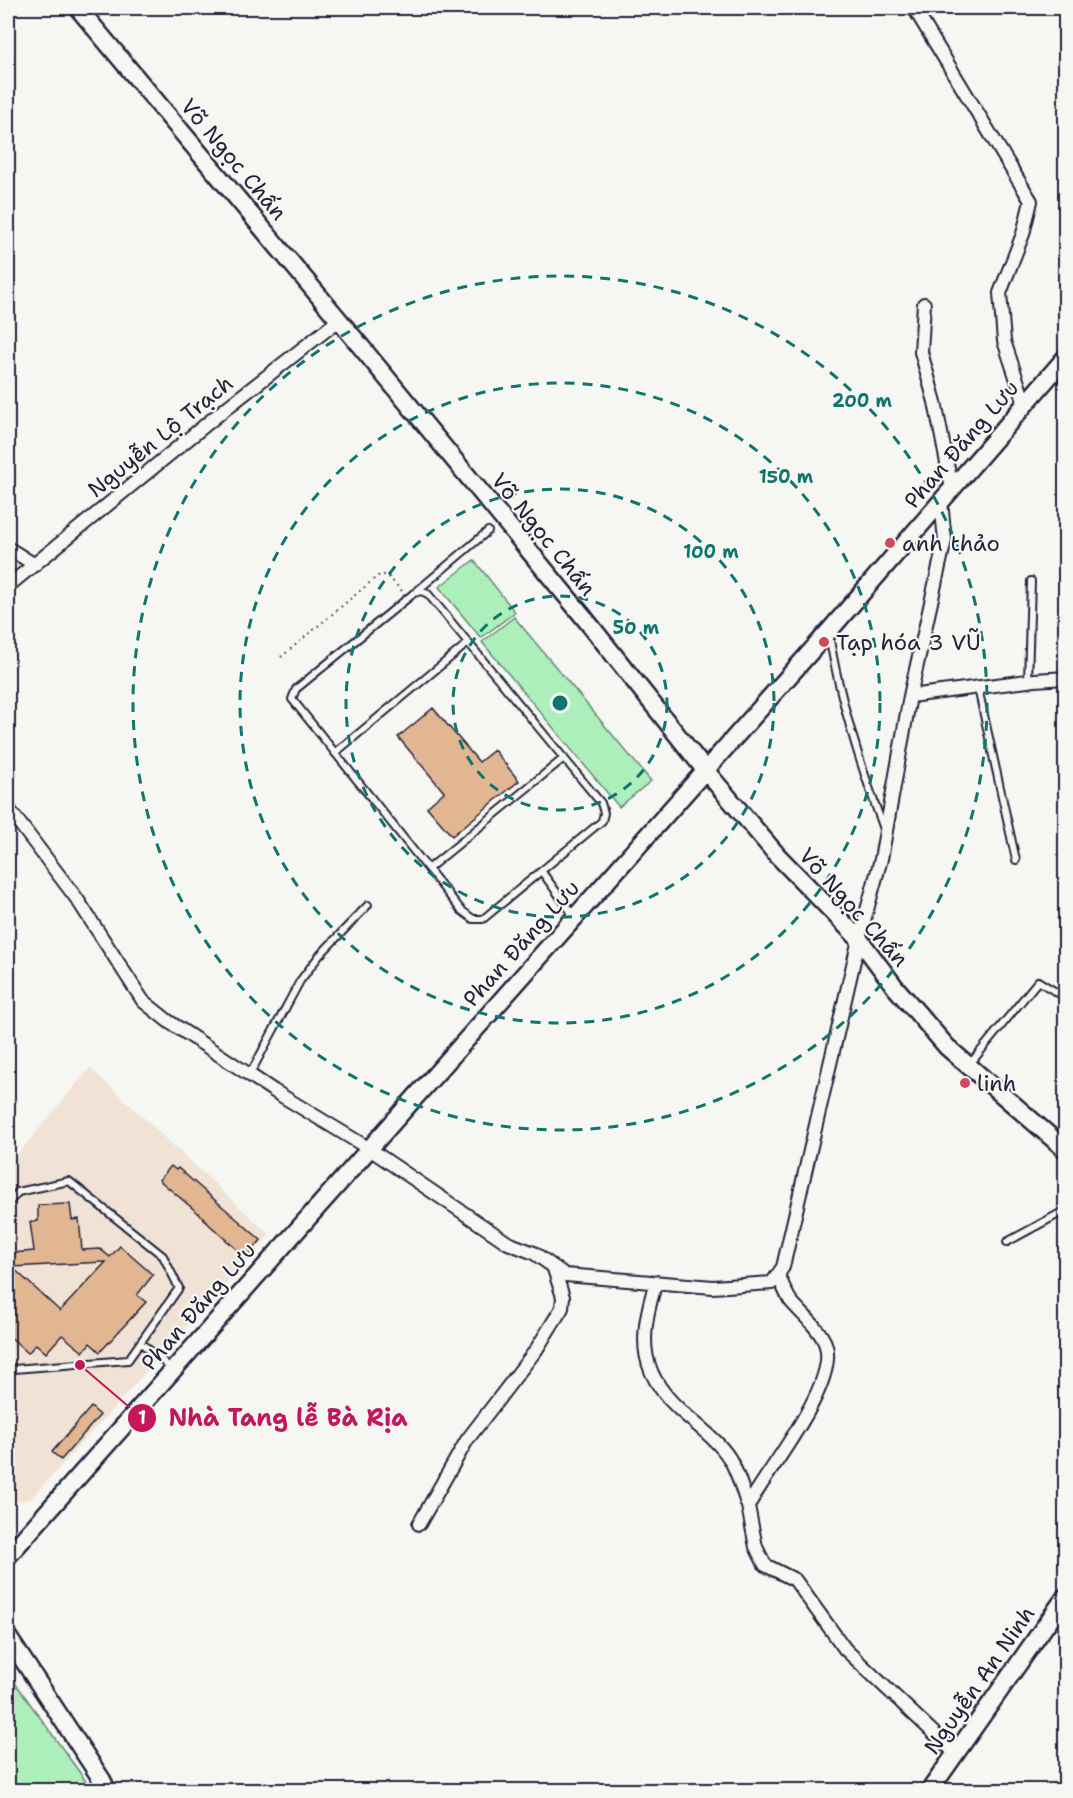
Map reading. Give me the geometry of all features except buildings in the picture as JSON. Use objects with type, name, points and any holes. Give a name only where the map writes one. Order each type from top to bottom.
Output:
[{"type":"street","name":"Võ Ngọc Chấn","points":[[78,8],[339,320],[589,624],[705,770],[777,855],[859,939],[933,1032],[968,1066],[1065,1150]]},
{"type":"street","points":[[914,8],[1031,201],[1023,234],[1000,293],[1004,341],[1025,404]]},
{"type":"street","points":[[924,303],[921,352],[935,402],[952,489]]},
{"type":"street","name":"Nguyễn Lộ Trạch","points":[[8,586],[225,409],[339,320]]},
{"type":"street","name":"Phan Đăng Lưu","points":[[8,1556],[829,630],[1065,357]]},
{"type":"street","points":[[8,807],[77,899],[143,1001],[168,1021],[249,1075],[368,1148],[508,1243],[534,1253],[565,1275],[713,1287],[772,1283],[783,1268],[859,939],[881,859],[910,696],[945,540],[941,502]]},
{"type":"street","points":[[8,548],[35,565]]},
{"type":"street","points":[[910,696],[1065,678]]},
{"type":"street","points":[[419,1524],[467,1440],[536,1350],[562,1308],[563,1297],[554,1269]]},
{"type":"street","points":[[748,1506],[808,1412],[825,1372],[828,1357],[825,1343],[789,1298],[778,1275]]},
{"type":"street","points":[[656,1282],[644,1325],[646,1355],[650,1371],[657,1386],[675,1407],[702,1429],[732,1463],[748,1506],[756,1547],[765,1564],[795,1580],[845,1649],[956,1754]]},
{"type":"street","name":"Nguyễn An Ninh","points":[[930,1791],[1065,1596]]},
{"type":"street","points":[[8,1637],[107,1791]]},
{"type":"lane","points":[[414,593],[421,591],[428,594],[601,803],[604,813],[602,821],[483,919],[473,919],[461,910],[292,699],[296,689],[488,531]]},
{"type":"lane","points":[[1028,681],[1031,581]]},
{"type":"lane","points":[[829,630],[834,666],[860,765],[886,832]]},
{"type":"lane","points":[[336,753],[468,643]]},
{"type":"lane","points":[[978,688],[1016,860]]},
{"type":"lane","points":[[428,869],[564,758]]},
{"type":"lane","points":[[542,872],[574,917]]},
{"type":"lane","points":[[249,1075],[300,981],[319,956],[368,905]]},
{"type":"lane","points":[[968,1066],[1038,981],[1065,998]]},
{"type":"lane","points":[[8,1204],[18,1192],[69,1180],[163,1256],[179,1288],[128,1360],[14,1369],[8,1366]]},
{"type":"lane","points":[[1007,1242],[1065,1210]]},
{"type":"lane","points":[[141,1343],[172,1370]]},
{"type":"path","points":[[281,657],[379,575],[387,575],[408,598]]},
{"type":"shaded area","points":[[90,1068],[270,1235],[30,1500],[11,1501],[8,1495],[8,1166]]},
{"type":"green space","points":[[474,560],[515,612],[481,638],[439,587]]},
{"type":"green space","points":[[514,617],[651,781],[619,807],[482,642]]},
{"type":"green space","points":[[8,1673],[85,1780],[90,1790],[8,1790]]},
{"type":"place","name":"anh thảo","points":[[890,543]]},
{"type":"place","name":"Tạp hóa 3 VŨ","points":[[824,642]]},
{"type":"place","name":"linh","points":[[965,1083]]},
{"type":"place","name":"Nhà Tang lễ Bà Rịa","points":[[80,1365]]}]
